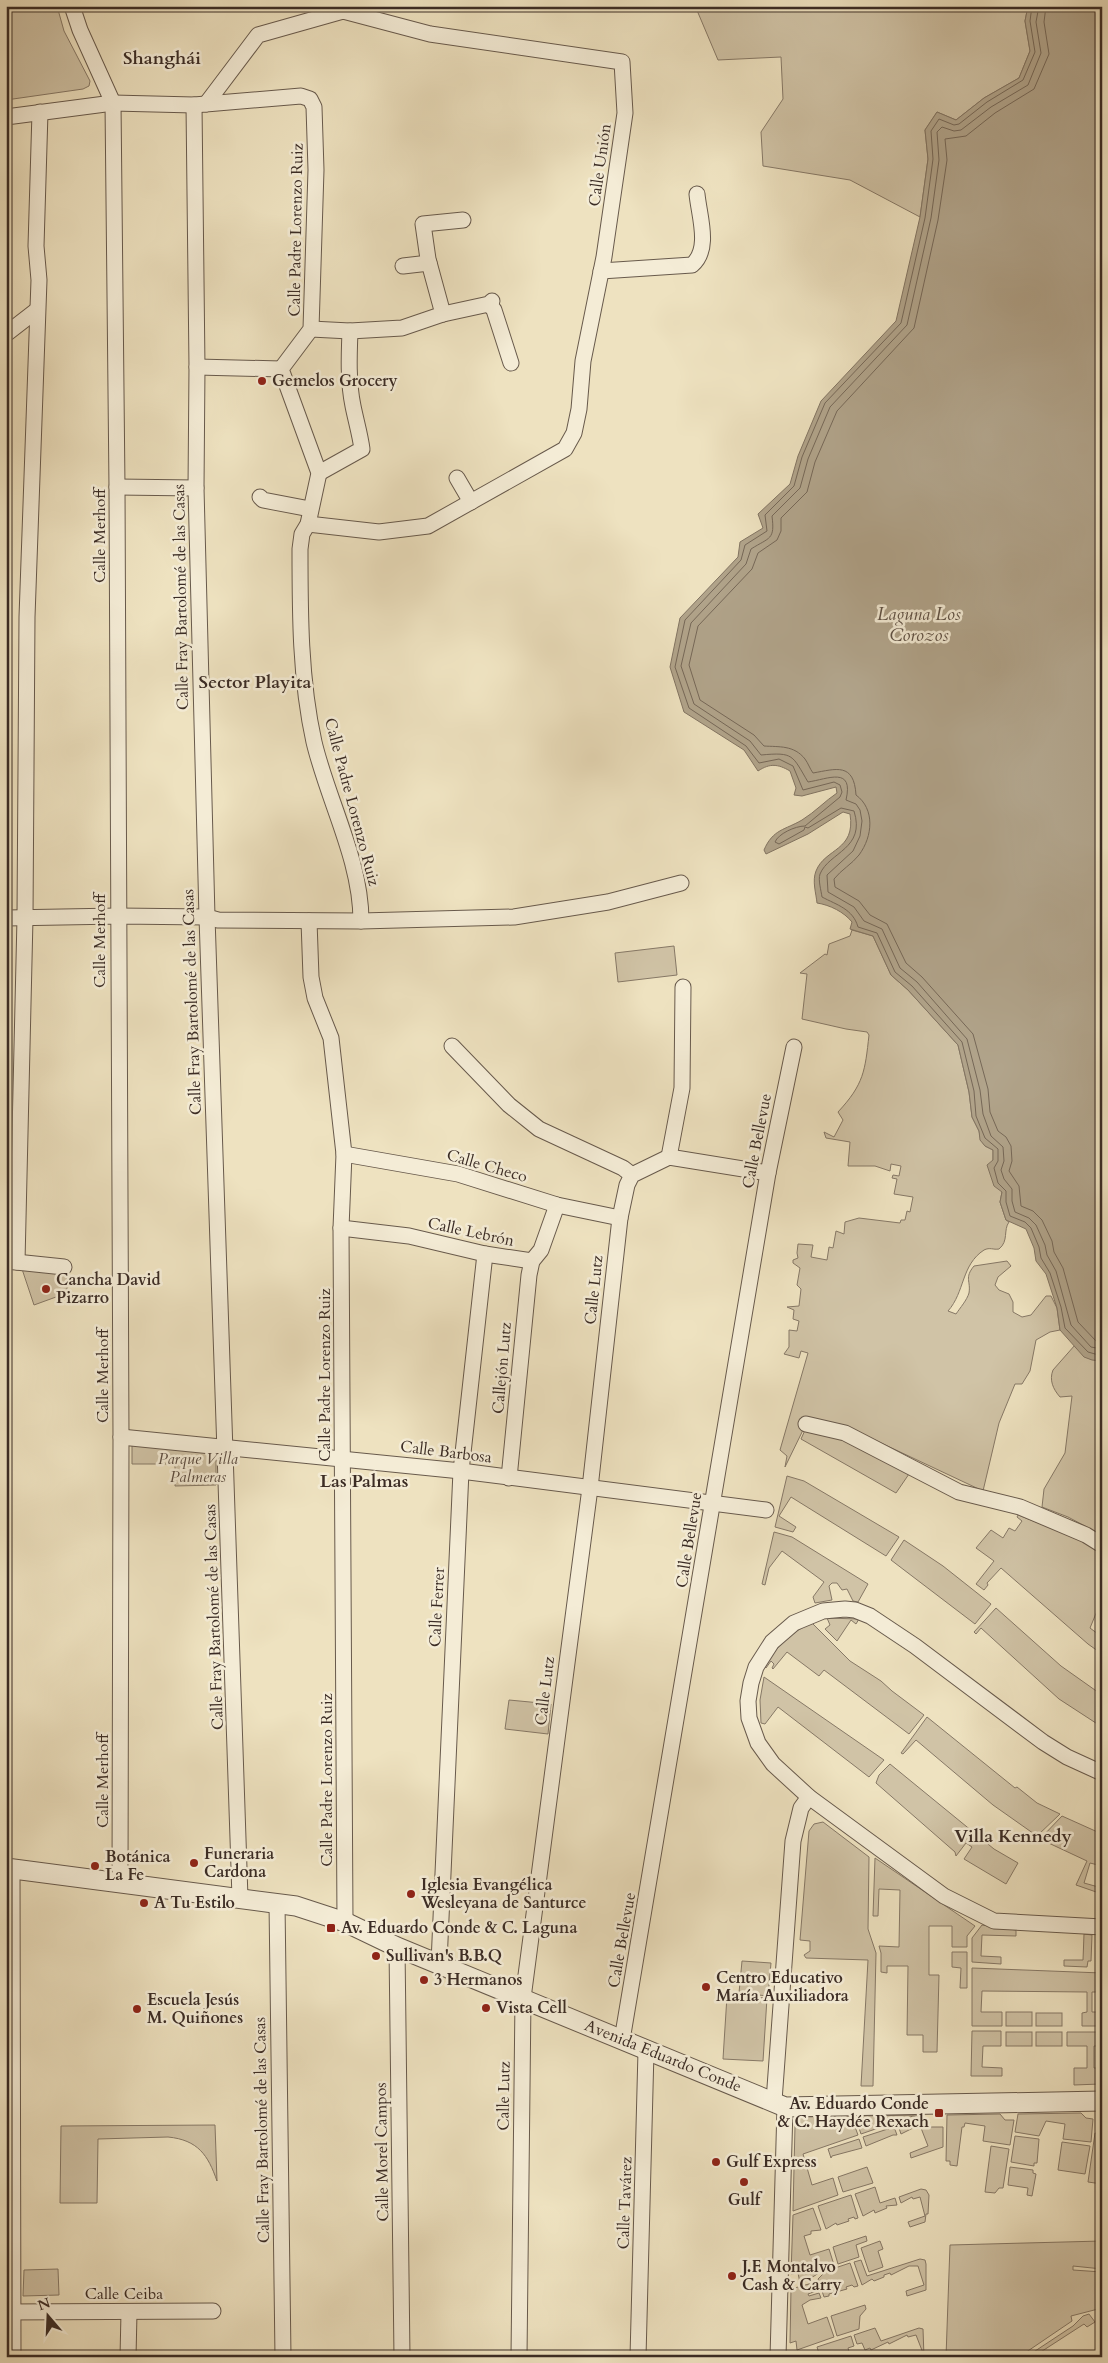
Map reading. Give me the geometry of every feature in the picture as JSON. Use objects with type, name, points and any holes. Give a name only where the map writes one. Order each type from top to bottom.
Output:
[{"type":"street","name":"Calle Merhoff","points":[[72,6],[80,30],[113,103],[117,487],[121,1438],[120,1884]]},
{"type":"street","name":"Calle Unión","points":[[200,104],[258,34],[343,8],[430,34],[622,62],[625,113],[601,271],[584,361],[580,409],[574,433],[565,449],[428,526],[379,532],[309,516],[263,500],[260,497]]},
{"type":"street","name":"Calle Padre Lorenzo Ruiz","points":[[200,104],[301,96],[310,99],[314,106],[316,170],[311,329],[281,369]]},
{"type":"street","points":[[6,117],[113,103],[200,104]]},
{"type":"street","name":"Calle Fray Bartolomé de las Casas","points":[[200,104],[196,488],[207,917],[240,1898]]},
{"type":"street","points":[[40,112],[36,246],[39,280],[27,617],[25,918],[12,1262],[64,1267]]},
{"type":"street","points":[[601,271],[692,265],[700,259],[703,249],[697,194]]},
{"type":"street","points":[[443,314],[429,263],[424,224],[463,220]]},
{"type":"street","points":[[403,266],[429,263]]},
{"type":"street","points":[[311,329],[350,331],[402,328],[443,314],[491,303],[511,363]]},
{"type":"street","points":[[6,334],[37,310]]},
{"type":"street","points":[[197,367],[281,369],[319,474],[362,449],[360,430],[353,406],[349,370],[350,331]]},
{"type":"street","name":"Calle Padre Lorenzo Ruiz","points":[[319,474],[309,516],[302,534],[300,549],[301,611],[308,705],[319,758],[358,883],[360,921]]},
{"type":"street","points":[[457,478],[471,502]]},
{"type":"street","points":[[117,487],[196,488]]},
{"type":"street","points":[[6,918],[118,916],[207,917],[218,920],[360,921],[514,917],[608,902],[681,883]]},
{"type":"street","name":"Calle Padre Lorenzo Ruiz","points":[[309,921],[311,977],[315,998],[331,1038],[344,1154],[341,1228],[345,1922]]},
{"type":"street","points":[[669,1157],[682,1088],[683,987]]},
{"type":"street","points":[[452,1046],[509,1105],[539,1129],[624,1168],[632,1175],[669,1157],[768,1173]]},
{"type":"street","name":"Calle Bellevue","points":[[622,2040],[768,1173],[794,1047]]},
{"type":"street","name":"Calle Checo","points":[[344,1154],[458,1174],[557,1205],[620,1218]]},
{"type":"street","name":"Calle Lutz","points":[[519,2357],[523,1998],[590,1488],[620,1218],[627,1184],[632,1175]]},
{"type":"street","name":"Calle Lebrón","points":[[341,1228],[409,1236],[485,1254],[532,1261],[541,1250],[557,1205]]},
{"type":"street","name":"Calle Ferrer","points":[[440,1963],[461,1471],[485,1254]]},
{"type":"street","name":"Callejón Lutz","points":[[509,1478],[526,1297],[532,1261]]},
{"type":"street","points":[[806,1424],[845,1433],[960,1492],[1020,1507],[1086,1535],[1102,1545]]},
{"type":"street","name":"Calle Barbosa","points":[[121,1438],[226,1446],[461,1471],[766,1510]]},
{"type":"street","points":[[1102,1773],[1067,1757],[1043,1742],[950,1671],[870,1616],[855,1610],[834,1609],[801,1619],[772,1642],[756,1667],[751,1683],[748,1701],[753,1731],[766,1755],[788,1780],[944,1896],[994,1921],[1102,1927]]},
{"type":"street","points":[[778,2357],[779,2104],[793,1841],[801,1808],[809,1797]]},
{"type":"street","points":[[9,1868],[10,2312],[12,2357]]},
{"type":"street","name":"Avenida Eduardo Conde","points":[[9,1868],[296,1906],[345,1922],[397,1947],[440,1963],[646,2051],[779,2104],[1102,2100]]},
{"type":"street","name":"Calle Fray Bartolomé de las Casas","points":[[277,1903],[282,2357]]},
{"type":"street","name":"Calle Morel Campos","points":[[397,1947],[402,2357]]},
{"type":"street","name":"Calle Tavárez","points":[[638,2357],[646,2051]]},
{"type":"street","name":"Calle Ceiba","points":[[10,2312],[213,2310]]},
{"type":"street","points":[[128,2357],[129,2312]]},
{"type":"green space","points":[[6,6],[57,6],[64,31],[90,81],[89,86],[83,89],[6,100]]},
{"type":"green space","points":[[698,6],[1028,6],[1025,21],[1030,51],[1019,78],[984,98],[956,120],[937,112],[925,130],[928,159],[920,217],[850,180],[763,166],[761,132],[783,99],[781,57],[718,60],[696,8]]},
{"type":"green space","points":[[852,930],[873,936],[891,975],[908,990],[958,1045],[969,1092],[972,1117],[981,1140],[985,1146],[993,1150],[993,1160],[1002,1192],[1000,1202],[1006,1220],[1009,1222],[1006,1228],[1004,1243],[999,1249],[984,1250],[971,1263],[958,1296],[948,1311],[956,1314],[967,1298],[969,1293],[969,1274],[974,1266],[1007,1261],[1011,1266],[998,1277],[995,1285],[999,1290],[1009,1294],[1013,1302],[1013,1312],[1022,1317],[1031,1315],[1046,1296],[1051,1296],[1057,1308],[1060,1330],[1050,1332],[1036,1340],[1030,1371],[1022,1384],[1015,1384],[999,1423],[983,1491],[847,1427],[804,1428],[785,1467],[787,1456],[780,1450],[808,1353],[801,1351],[799,1358],[784,1354],[789,1347],[789,1330],[797,1331],[799,1321],[793,1319],[794,1310],[787,1307],[799,1306],[801,1289],[797,1285],[800,1268],[793,1263],[793,1260],[798,1258],[798,1244],[813,1245],[811,1257],[827,1260],[829,1247],[833,1248],[836,1231],[844,1234],[845,1222],[859,1218],[900,1223],[901,1220],[905,1220],[907,1211],[910,1212],[913,1197],[894,1194],[897,1179],[892,1178],[893,1175],[899,1176],[901,1166],[891,1164],[890,1171],[875,1166],[848,1166],[850,1142],[826,1138],[824,1132],[834,1137],[843,1120],[838,1112],[853,1093],[862,1076],[869,1035],[867,1032],[802,1019],[807,974],[800,973],[825,954],[827,955],[829,944],[850,936]]},
{"type":"green space","points":[[674,946],[677,975],[618,982],[615,953]]},
{"type":"green space","points":[[22,1269],[67,1274],[67,1293],[34,1305]]},
{"type":"green space","points":[[1075,1345],[1086,1356],[1102,1361],[1102,1535],[1068,1517],[1042,1507],[1044,1489],[1065,1453],[1072,1396],[1060,1397],[1055,1391],[1051,1377],[1053,1370]]},
{"type":"green space","points":[[806,1428],[831,1434],[909,1474],[896,1493],[801,1439]]},
{"type":"green space","name":"Parque Villa Palmeras","points":[[132,1444],[216,1452],[216,1485],[175,1486],[175,1464],[132,1464]]},
{"type":"green space","points":[[787,1476],[804,1481],[899,1537],[886,1556],[791,1497],[779,1516],[796,1527],[793,1532],[775,1527]]},
{"type":"green space","points":[[1018,1515],[1077,1538],[1102,1553],[1102,1605],[1097,1611],[1090,1628],[1102,1637],[1102,1654],[1001,1568],[987,1583],[988,1585],[984,1590],[976,1584],[994,1561],[976,1548],[991,1530],[1003,1538],[1009,1528],[1015,1531],[1022,1521],[1017,1517]]},
{"type":"green space","points":[[774,1532],[792,1537],[868,1584],[858,1602],[853,1601],[847,1589],[842,1590],[837,1583],[832,1583],[829,1586],[832,1600],[815,1603],[813,1597],[824,1582],[782,1551],[769,1568],[765,1585],[762,1584]]},
{"type":"green space","points":[[904,1540],[943,1566],[991,1604],[975,1624],[891,1560]]},
{"type":"green space","points":[[996,1608],[1061,1666],[1102,1695],[1102,1727],[1059,1699],[981,1628],[976,1634],[974,1632]]},
{"type":"green space","points":[[827,1618],[859,1619],[856,1624],[851,1620],[837,1641],[825,1629],[830,1625]]},
{"type":"green space","points":[[812,1623],[850,1661],[881,1681],[924,1715],[909,1734],[824,1670],[819,1676],[787,1652],[773,1669],[774,1664],[771,1661],[766,1668],[764,1666],[785,1641],[797,1631]]},
{"type":"green space","points":[[764,1677],[884,1760],[869,1777],[778,1707],[765,1724],[761,1723],[760,1700]]},
{"type":"green space","points":[[509,1700],[551,1704],[548,1734],[505,1729]]},
{"type":"green space","points":[[927,1717],[1015,1788],[1017,1787],[1037,1803],[1060,1814],[1037,1836],[993,1805],[916,1740],[903,1754],[901,1753]]},
{"type":"green space","points":[[890,1764],[994,1849],[1018,1863],[1006,1884],[964,1859],[972,1847],[966,1843],[956,1856],[955,1852],[876,1783],[879,1775]]},
{"type":"green space","points":[[1062,1816],[1102,1834],[1102,1866],[1090,1863],[1084,1883],[1102,1888],[1102,1894],[1076,1885],[1087,1861],[1040,1839]]},
{"type":"green space","points":[[823,1822],[869,1857],[868,1929],[876,1953],[873,2086],[861,2086],[868,1960],[806,1958],[804,1955],[810,1951],[810,1941],[800,1940],[809,1831],[814,1824]]},
{"type":"green space","points":[[875,1858],[975,1926],[967,1936],[967,1947],[952,1947],[952,1926],[929,1926],[929,1975],[939,1975],[937,2052],[923,2052],[923,2035],[907,2035],[908,1966],[887,1966],[887,1973],[881,1972],[879,1946],[899,1947],[900,1890],[879,1889],[878,1916],[873,1916]]},
{"type":"green space","points":[[982,1925],[1016,1930],[1016,1936],[982,1935],[981,1956],[1001,1957],[1001,1964],[972,1962],[972,1938]]},
{"type":"green space","points":[[1084,1934],[1092,1935],[1091,1961],[1088,1961],[1087,1967],[1064,1966],[1064,1960],[1083,1960]]},
{"type":"green space","points":[[952,1952],[967,1952],[967,1988],[960,1988],[961,1968],[952,1967]]},
{"type":"green space","points":[[742,1961],[771,1963],[768,1996],[739,1993]]},
{"type":"green space","points":[[972,1968],[1102,1973],[1102,1992],[1092,1992],[1092,2012],[1101,2012],[1101,2026],[1082,2026],[1082,2013],[1087,2012],[1087,1992],[982,1991],[981,2012],[1002,2012],[1002,2026],[972,2026]]},
{"type":"green space","points":[[727,1996],[767,1998],[763,2061],[723,2059]]},
{"type":"green space","points":[[1006,2012],[1032,2012],[1032,2026],[1006,2026]]},
{"type":"green space","points":[[1036,2013],[1062,2013],[1062,2026],[1036,2026]]},
{"type":"green space","points":[[972,2031],[1001,2031],[1001,2046],[983,2046],[982,2067],[1002,2068],[1002,2076],[971,2076]]},
{"type":"green space","points":[[1006,2032],[1032,2032],[1032,2046],[1006,2046]]},
{"type":"green space","points":[[1036,2032],[1062,2032],[1062,2046],[1036,2046]]},
{"type":"green space","points":[[1067,2032],[1102,2032],[1102,2046],[1094,2046],[1094,2068],[1100,2068],[1100,2084],[1074,2085],[1074,2068],[1087,2068],[1087,2046],[1067,2046]]},
{"type":"green space","points":[[1081,2113],[1086,2118],[1093,2119],[1091,2142],[1063,2139],[1065,2124],[1046,2121],[1039,2136],[1015,2132],[1018,2114]]},
{"type":"green space","points":[[1000,2114],[1005,2120],[1014,2120],[1010,2145],[983,2141],[985,2126],[965,2123],[964,2127],[962,2127],[957,2166],[950,2165],[950,2161],[946,2161],[947,2115]]},
{"type":"green space","points":[[923,2115],[930,2123],[913,2116],[861,2134],[855,2116]]},
{"type":"green space","points":[[851,2116],[858,2135],[803,2154],[812,2185],[833,2178],[838,2195],[793,2211],[795,2126],[797,2120],[802,2117]]},
{"type":"green space","points":[[915,2120],[930,2127],[943,2127],[943,2147],[911,2158],[910,2153],[928,2146],[921,2128],[913,2128],[901,2134],[898,2125]]},
{"type":"green space","points":[[215,2125],[217,2181],[205,2156],[187,2141],[168,2137],[98,2139],[97,2203],[60,2203],[61,2126]]},
{"type":"green space","points":[[894,2127],[897,2135],[866,2146],[863,2137]]},
{"type":"green space","points":[[1095,2133],[1102,2135],[1102,2184],[1088,2182]]},
{"type":"green space","points":[[1015,2136],[1039,2139],[1037,2163],[1034,2163],[1034,2166],[1011,2162]]},
{"type":"green space","points":[[859,2139],[862,2148],[832,2156],[831,2158],[828,2149]]},
{"type":"green space","points":[[1062,2142],[1090,2146],[1085,2174],[1058,2170]]},
{"type":"green space","points":[[991,2146],[1009,2149],[1003,2188],[999,2188],[995,2193],[985,2192]]},
{"type":"green space","points":[[867,2167],[873,2183],[843,2192],[838,2177]]},
{"type":"green space","points":[[1010,2167],[1033,2170],[1033,2173],[1036,2174],[1032,2196],[1027,2195],[1028,2188],[1008,2185]]},
{"type":"green space","points":[[875,2187],[880,2203],[895,2198],[897,2205],[886,2206],[887,2208],[875,2213],[874,2210],[863,2216],[855,2194]]},
{"type":"green space","points":[[921,2189],[926,2190],[929,2195],[928,2214],[926,2214],[925,2222],[910,2227],[908,2222],[925,2216],[920,2197],[913,2199],[912,2197],[901,2203],[899,2197]]},
{"type":"green space","points":[[851,2195],[858,2218],[848,2219],[849,2221],[837,2225],[836,2223],[826,2229],[818,2206]]},
{"type":"green space","points":[[813,2208],[821,2230],[811,2231],[811,2234],[804,2236],[810,2255],[829,2249],[834,2265],[800,2283],[798,2273],[791,2274],[793,2215]]},
{"type":"green space","points":[[866,2236],[867,2241],[856,2245],[859,2257],[838,2264],[833,2247]]},
{"type":"green space","points":[[880,2241],[883,2249],[878,2251],[883,2267],[869,2272],[861,2248]]},
{"type":"green space","points":[[1102,2241],[1102,2269],[1073,2266],[1073,2270],[1102,2272],[1102,2308],[1071,2316],[1072,2321],[1019,2357],[946,2357],[950,2245]]},
{"type":"green space","points":[[920,2259],[925,2260],[926,2264],[926,2290],[907,2296],[906,2291],[924,2285],[918,2266],[909,2266],[891,2275],[890,2273],[884,2275],[884,2277],[874,2281],[872,2279],[862,2285],[854,2262],[861,2260],[867,2276]]},
{"type":"green space","points":[[850,2263],[858,2286],[854,2287],[852,2285],[846,2287],[847,2289],[824,2297],[818,2279],[826,2271]]},
{"type":"green space","points":[[58,2269],[59,2295],[23,2296],[24,2270]]},
{"type":"green space","points":[[816,2282],[819,2290],[808,2294],[809,2296],[819,2293],[821,2298],[810,2300],[802,2305],[808,2324],[827,2317],[834,2337],[797,2350],[796,2341],[790,2343],[791,2289]]},
{"type":"green space","points":[[865,2305],[866,2309],[860,2316],[859,2329],[837,2336],[831,2316]]},
{"type":"green space","points":[[1089,2314],[1095,2322],[1087,2327],[1084,2324],[1033,2357],[1026,2357],[1073,2326],[1083,2316]]},
{"type":"green space","points":[[875,2328],[881,2341],[919,2328],[923,2329],[924,2357],[912,2357],[923,2353],[916,2335],[908,2337],[907,2335],[871,2350],[870,2348],[865,2350],[862,2343],[857,2344],[854,2335]]},
{"type":"green space","points":[[851,2336],[854,2346],[848,2348],[850,2355],[820,2357],[817,2347]]},
{"type":"water","name":"Laguna Los Corozos","points":[[1028,6],[1102,6],[1102,1361],[1084,1357],[1060,1330],[1057,1308],[1046,1274],[1036,1261],[1034,1248],[1026,1229],[1006,1220],[1000,1202],[1002,1192],[994,1186],[987,1165],[993,1160],[993,1150],[985,1146],[980,1140],[979,1131],[972,1117],[969,1092],[958,1045],[908,990],[891,975],[873,936],[850,929],[852,922],[845,915],[832,907],[817,903],[814,883],[816,871],[820,863],[844,842],[851,826],[850,814],[843,812],[808,834],[766,854],[764,850],[775,834],[807,817],[837,793],[836,787],[802,796],[794,795],[796,788],[790,771],[774,765],[758,771],[744,750],[684,712],[670,667],[680,618],[738,557],[740,542],[763,528],[758,514],[790,484],[798,456],[821,401],[896,321],[920,217],[928,159],[925,130],[937,112],[956,120],[984,98],[1019,78],[1030,51],[1025,21]]},
{"type":"place","name":"Gemelos Grocery","points":[[262,381]]},
{"type":"place","name":"Cancha David Pizarro","points":[[46,1289]]},
{"type":"place","name":"Funeraria Cardona","points":[[194,1863]]},
{"type":"place","name":"Botánica La Fe","points":[[95,1866]]},
{"type":"place","name":"Iglesia Evangélica Wesleyana de Santurce","points":[[411,1894]]},
{"type":"place","name":"A Tu Estilo","points":[[144,1903]]},
{"type":"place","name":"Av. Eduardo Conde & C. Laguna","points":[[331,1928]]},
{"type":"place","name":"Sullivan's B.B.Q","points":[[376,1956]]},
{"type":"place","name":"3 Hermanos","points":[[424,1980]]},
{"type":"place","name":"Centro Educativo María Auxiliadora","points":[[706,1987]]},
{"type":"place","name":"Vista Cell","points":[[486,2008]]},
{"type":"place","name":"Escuela Jesús M. Quiñones","points":[[137,2009]]},
{"type":"place","name":"Av. Eduardo Conde & C. Haydée Rexach","points":[[939,2113]]},
{"type":"place","name":"Gulf Express","points":[[716,2162]]},
{"type":"place","name":"Gulf","points":[[744,2182]]},
{"type":"place","name":"J.F. Montalvo Cash & Carry","points":[[732,2276]]},
{"type":"district","name":"Shanghái","points":[[162,58]]},
{"type":"district","name":"Sector Playita","points":[[255,682]]},
{"type":"district","name":"Las Palmas","points":[[364,1481]]},
{"type":"district","name":"Villa Kennedy","points":[[1013,1836]]}]
